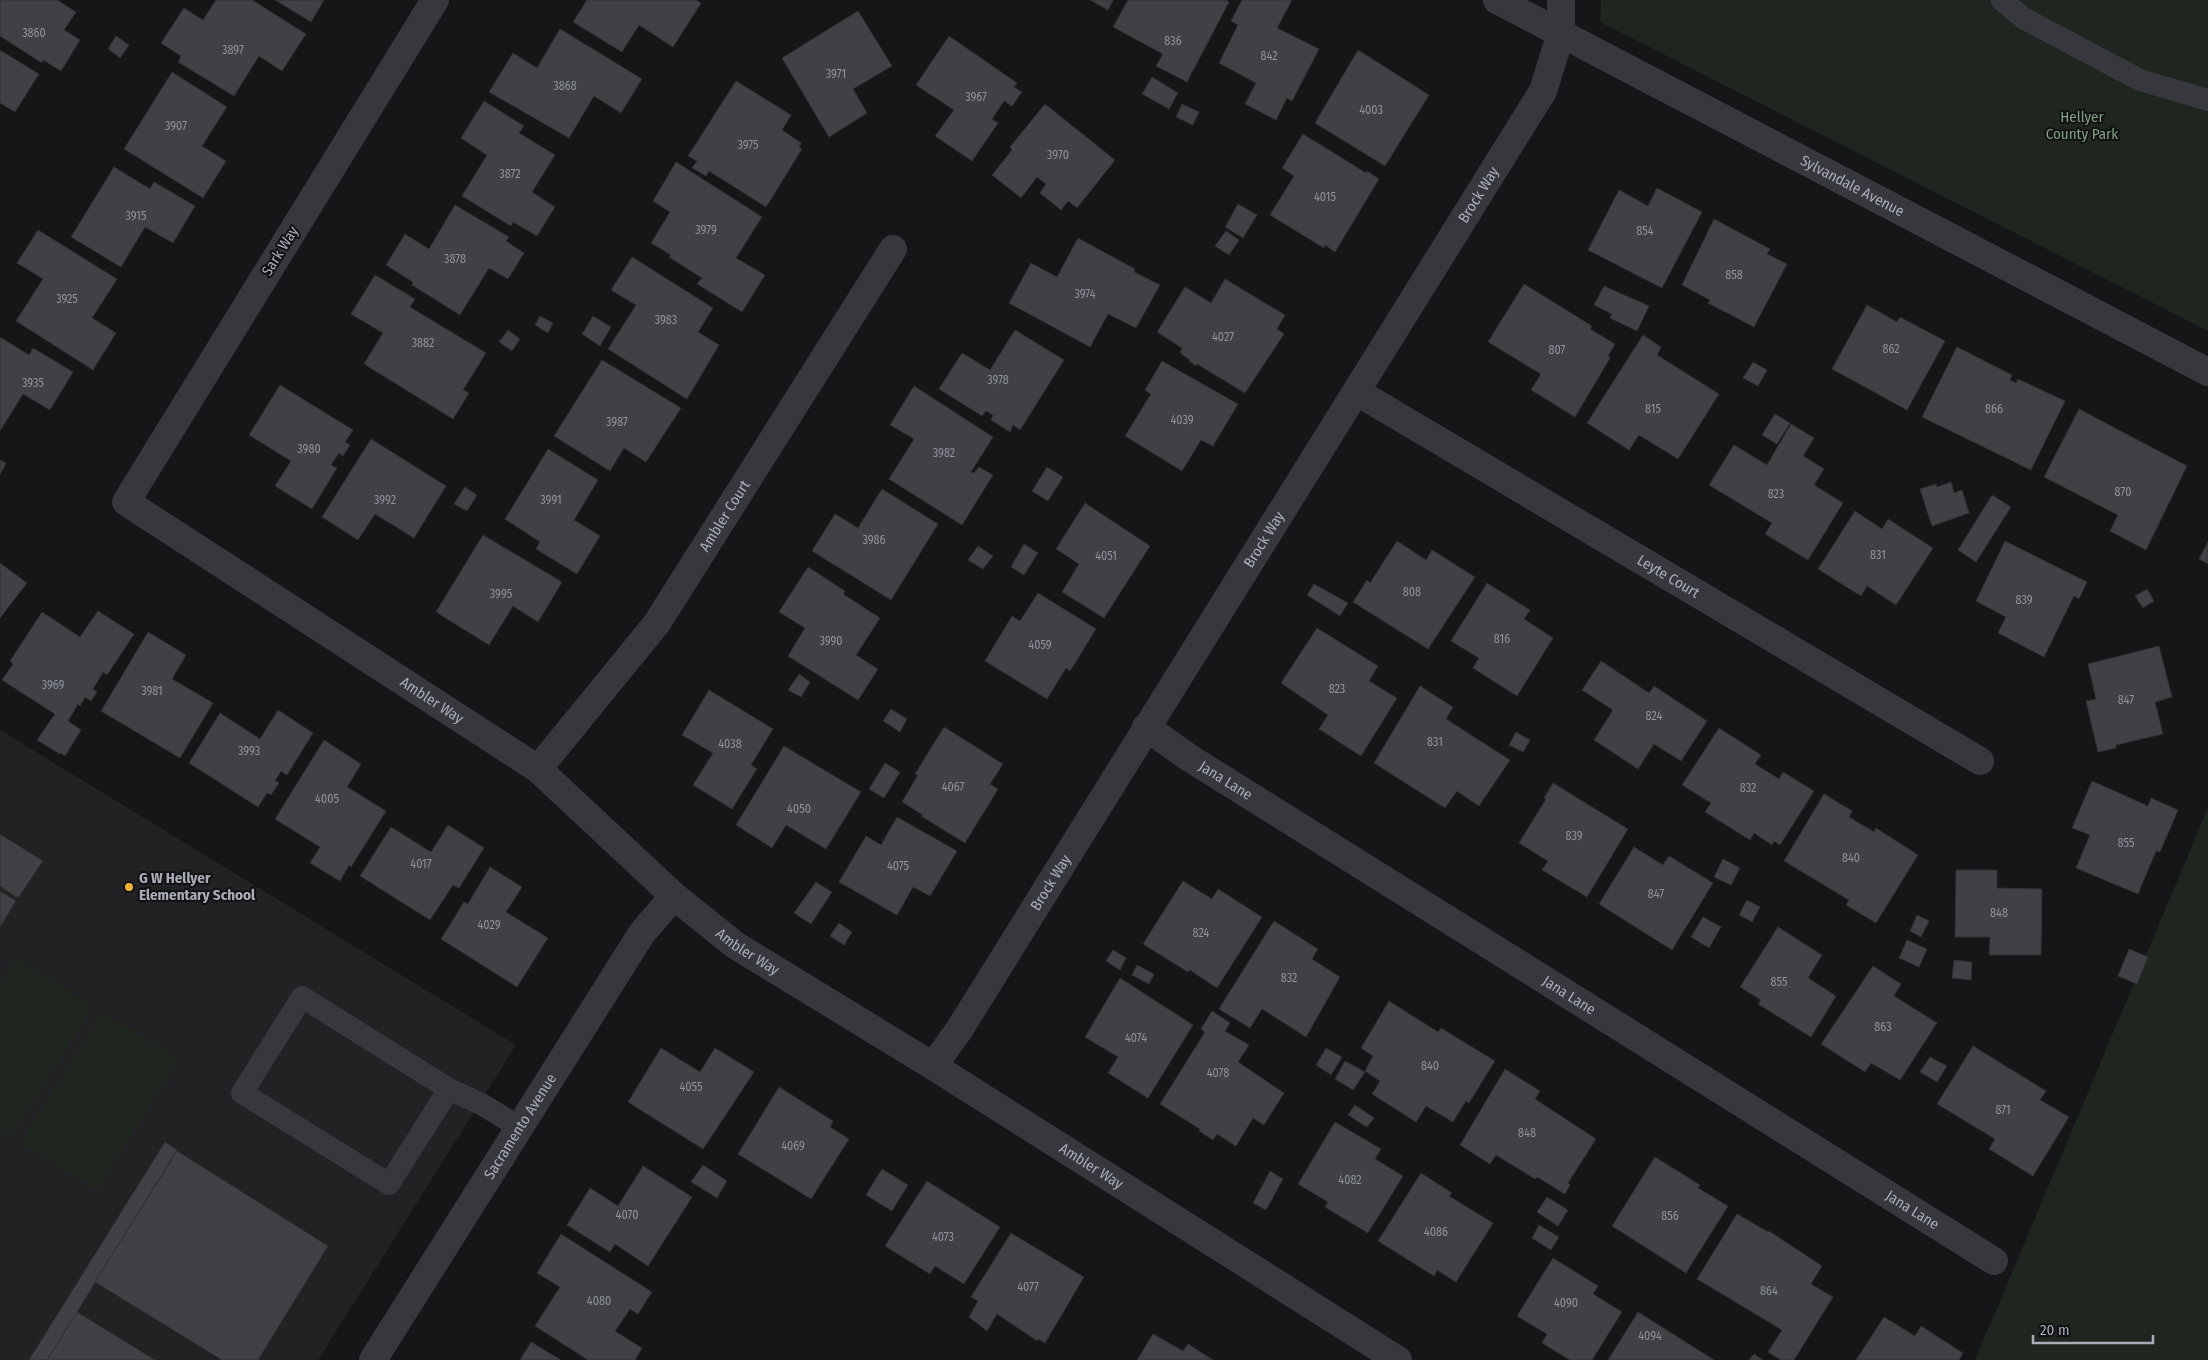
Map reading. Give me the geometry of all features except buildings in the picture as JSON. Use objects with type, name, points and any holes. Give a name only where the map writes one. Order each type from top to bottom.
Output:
[{"type":"street","name":"Sark Way","points":[[126,502],[435,0]]},
{"type":"street","name":"Sylvandale Avenue","points":[[1497,0],[2208,372]]},
{"type":"street","name":"Brock Way","points":[[933,1066],[958,1030],[1543,91],[1561,33],[1561,0]]},
{"type":"street","name":"Ambler Court","points":[[538,769],[657,624],[894,249]]},
{"type":"street","name":"Leyte Court","points":[[1357,392],[1980,761]]},
{"type":"street","name":"Ambler Way","points":[[126,502],[538,769],[674,896],[735,945],[933,1066],[1398,1360]]},
{"type":"street","name":"Jana Lane","points":[[1146,727],[1205,768],[1994,1261]]},
{"type":"street","name":"Sacramento Avenue","points":[[373,1360],[642,933],[674,896]]},
{"type":"lane","points":[[2002,0],[2023,18],[2140,80],[2208,100]]},
{"type":"lane","points":[[449,1089],[388,1184],[242,1092],[302,997],[449,1089],[483,1105],[519,1127]]},
{"type":"shaded area","name":"G W Hellyer Elementary School","points":[[0,730],[516,1045],[318,1360],[0,1360]]},
{"type":"green space","name":"Hellyer County Park","points":[[1601,0],[2208,0],[2208,331],[1600,22]]},
{"type":"green space","points":[[2208,808],[2208,1360],[1975,1360]]},
{"type":"green space","points":[[17,958],[93,1006],[12,1137],[0,1129],[0,985]]},
{"type":"green space","points":[[102,1012],[179,1059],[97,1190],[21,1142]]},
{"type":"place","name":"G W Hellyer Elementary School","points":[[129,887]]}]
